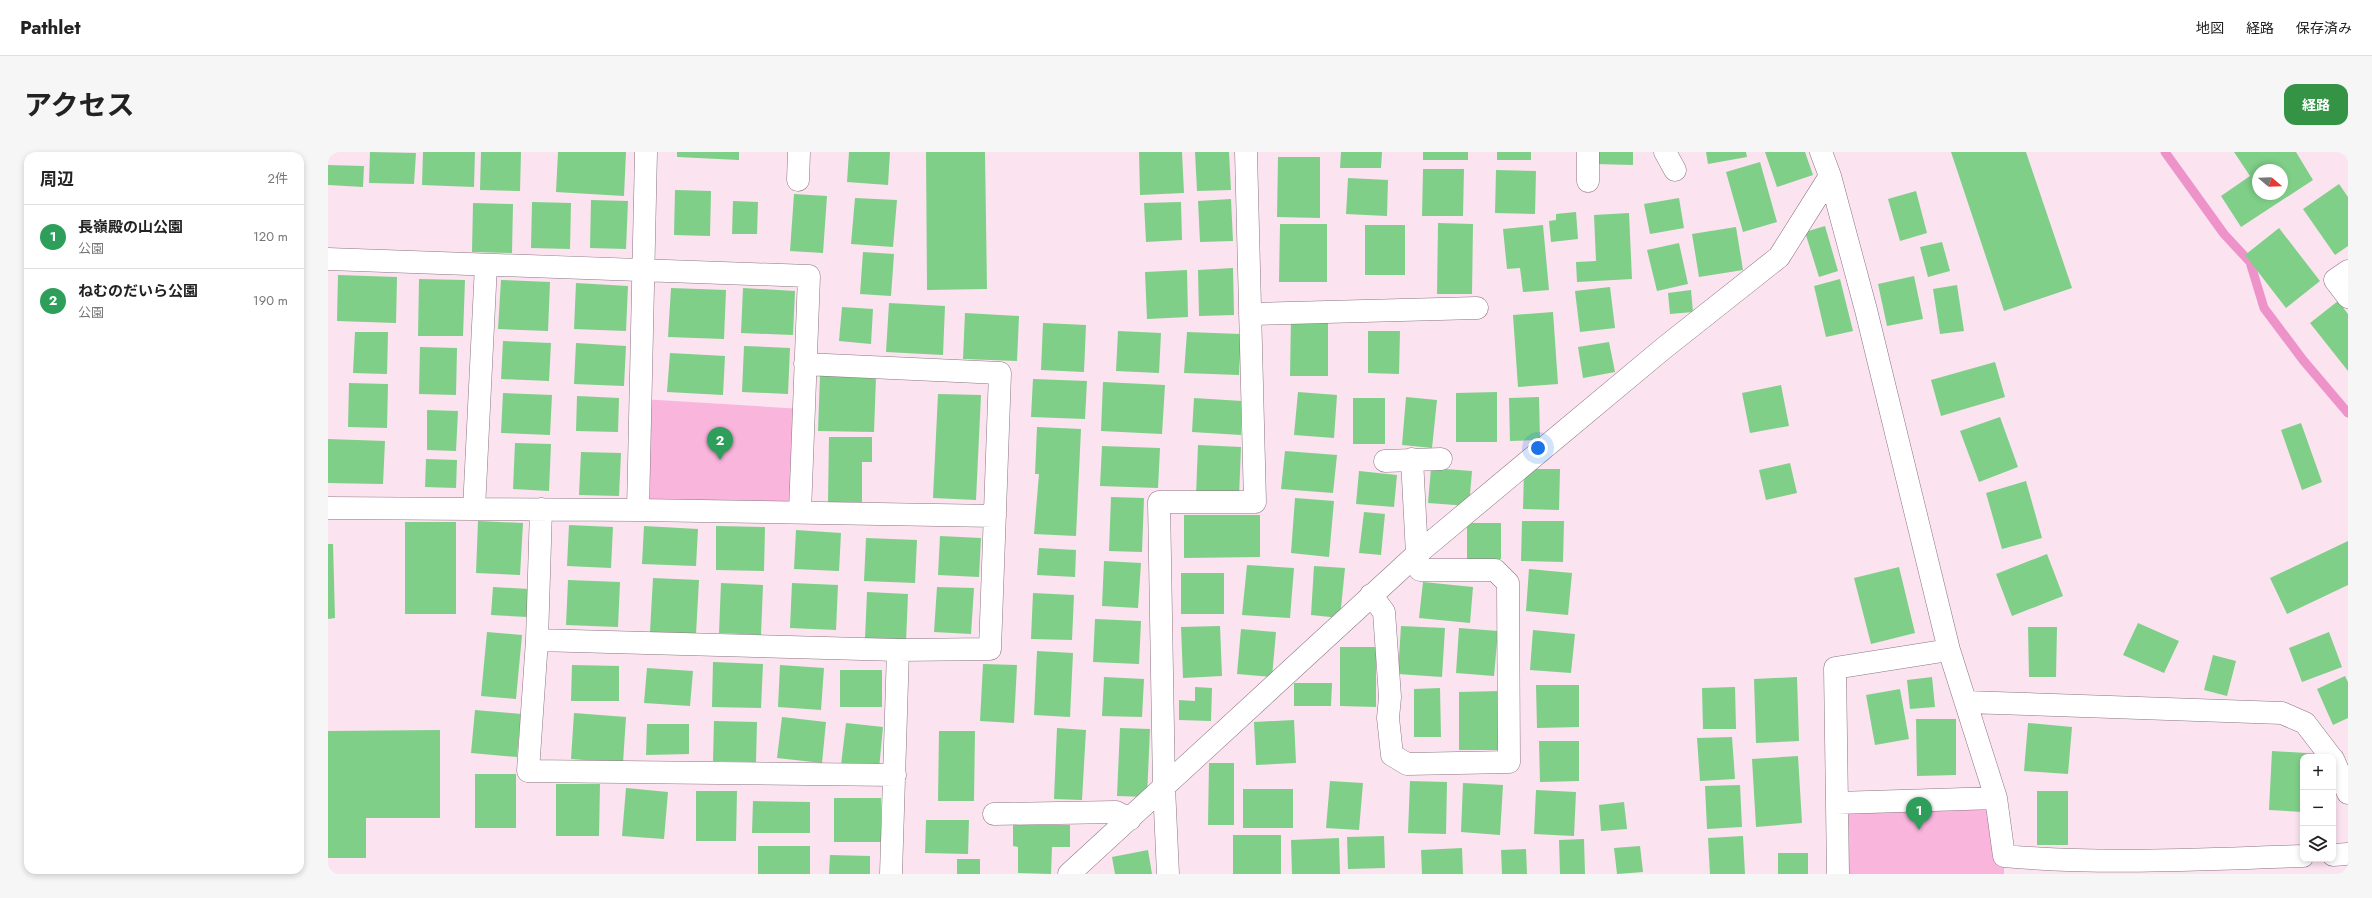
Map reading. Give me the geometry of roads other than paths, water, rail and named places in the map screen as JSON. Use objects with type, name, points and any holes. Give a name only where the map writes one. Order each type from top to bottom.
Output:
[{"type":"street","points":[[638,510],[646,152]]},
{"type":"street","points":[[798,180],[799,152]]},
{"type":"street","points":[[1168,874],[1164,787],[1159,502],[1255,502],[1246,152]]},
{"type":"street","points":[[1588,152],[1588,181]]},
{"type":"street","points":[[1821,152],[1830,176],[1866,310],[1949,650],[1996,798],[2004,865],[2033,859],[2161,867],[2300,856]]},
{"type":"street","points":[[1069,874],[1371,595],[1418,554],[1664,348],[1779,257],[1830,176]]},
{"type":"street","points":[[328,259],[809,276],[800,512]]},
{"type":"street","points":[[474,509],[486,265]]},
{"type":"street","points":[[2348,271],[2335,280],[2348,297]]},
{"type":"street","points":[[1250,314],[1477,308]]},
{"type":"street","points":[[537,640],[898,650],[990,649],[1000,373],[805,364]]},
{"type":"street","points":[[1371,595],[1384,612],[1390,697],[1388,718],[1392,755],[1406,764],[1509,762],[1508,583],[1495,570],[1420,570],[1412,459]]},
{"type":"street","points":[[1385,461],[1441,459]]},
{"type":"street","points":[[328,508],[638,510],[994,516]]},
{"type":"street","points":[[541,509],[537,640],[528,771],[894,775]]},
{"type":"street","points":[[891,874],[898,650]]},
{"type":"street","points":[[1838,874],[1835,668],[1949,650]]},
{"type":"street","points":[[1966,702],[2282,713],[2305,723],[2329,754]]},
{"type":"street","points":[[2336,767],[2348,793]]},
{"type":"street","points":[[1837,803],[1996,798]]},
{"type":"street","points":[[994,814],[1116,812],[1130,819]]},
{"type":"street","points":[[2336,854],[2348,854]]},
{"type":"waterway","points":[[2165,152],[2224,234],[2250,262],[2264,308],[2303,360],[2348,413]]},
{"type":"place","name":"ねむのだいら公園","points":[[720,460]]},
{"type":"place","name":"長嶺殿の山公園","points":[[1919,830]]}]
